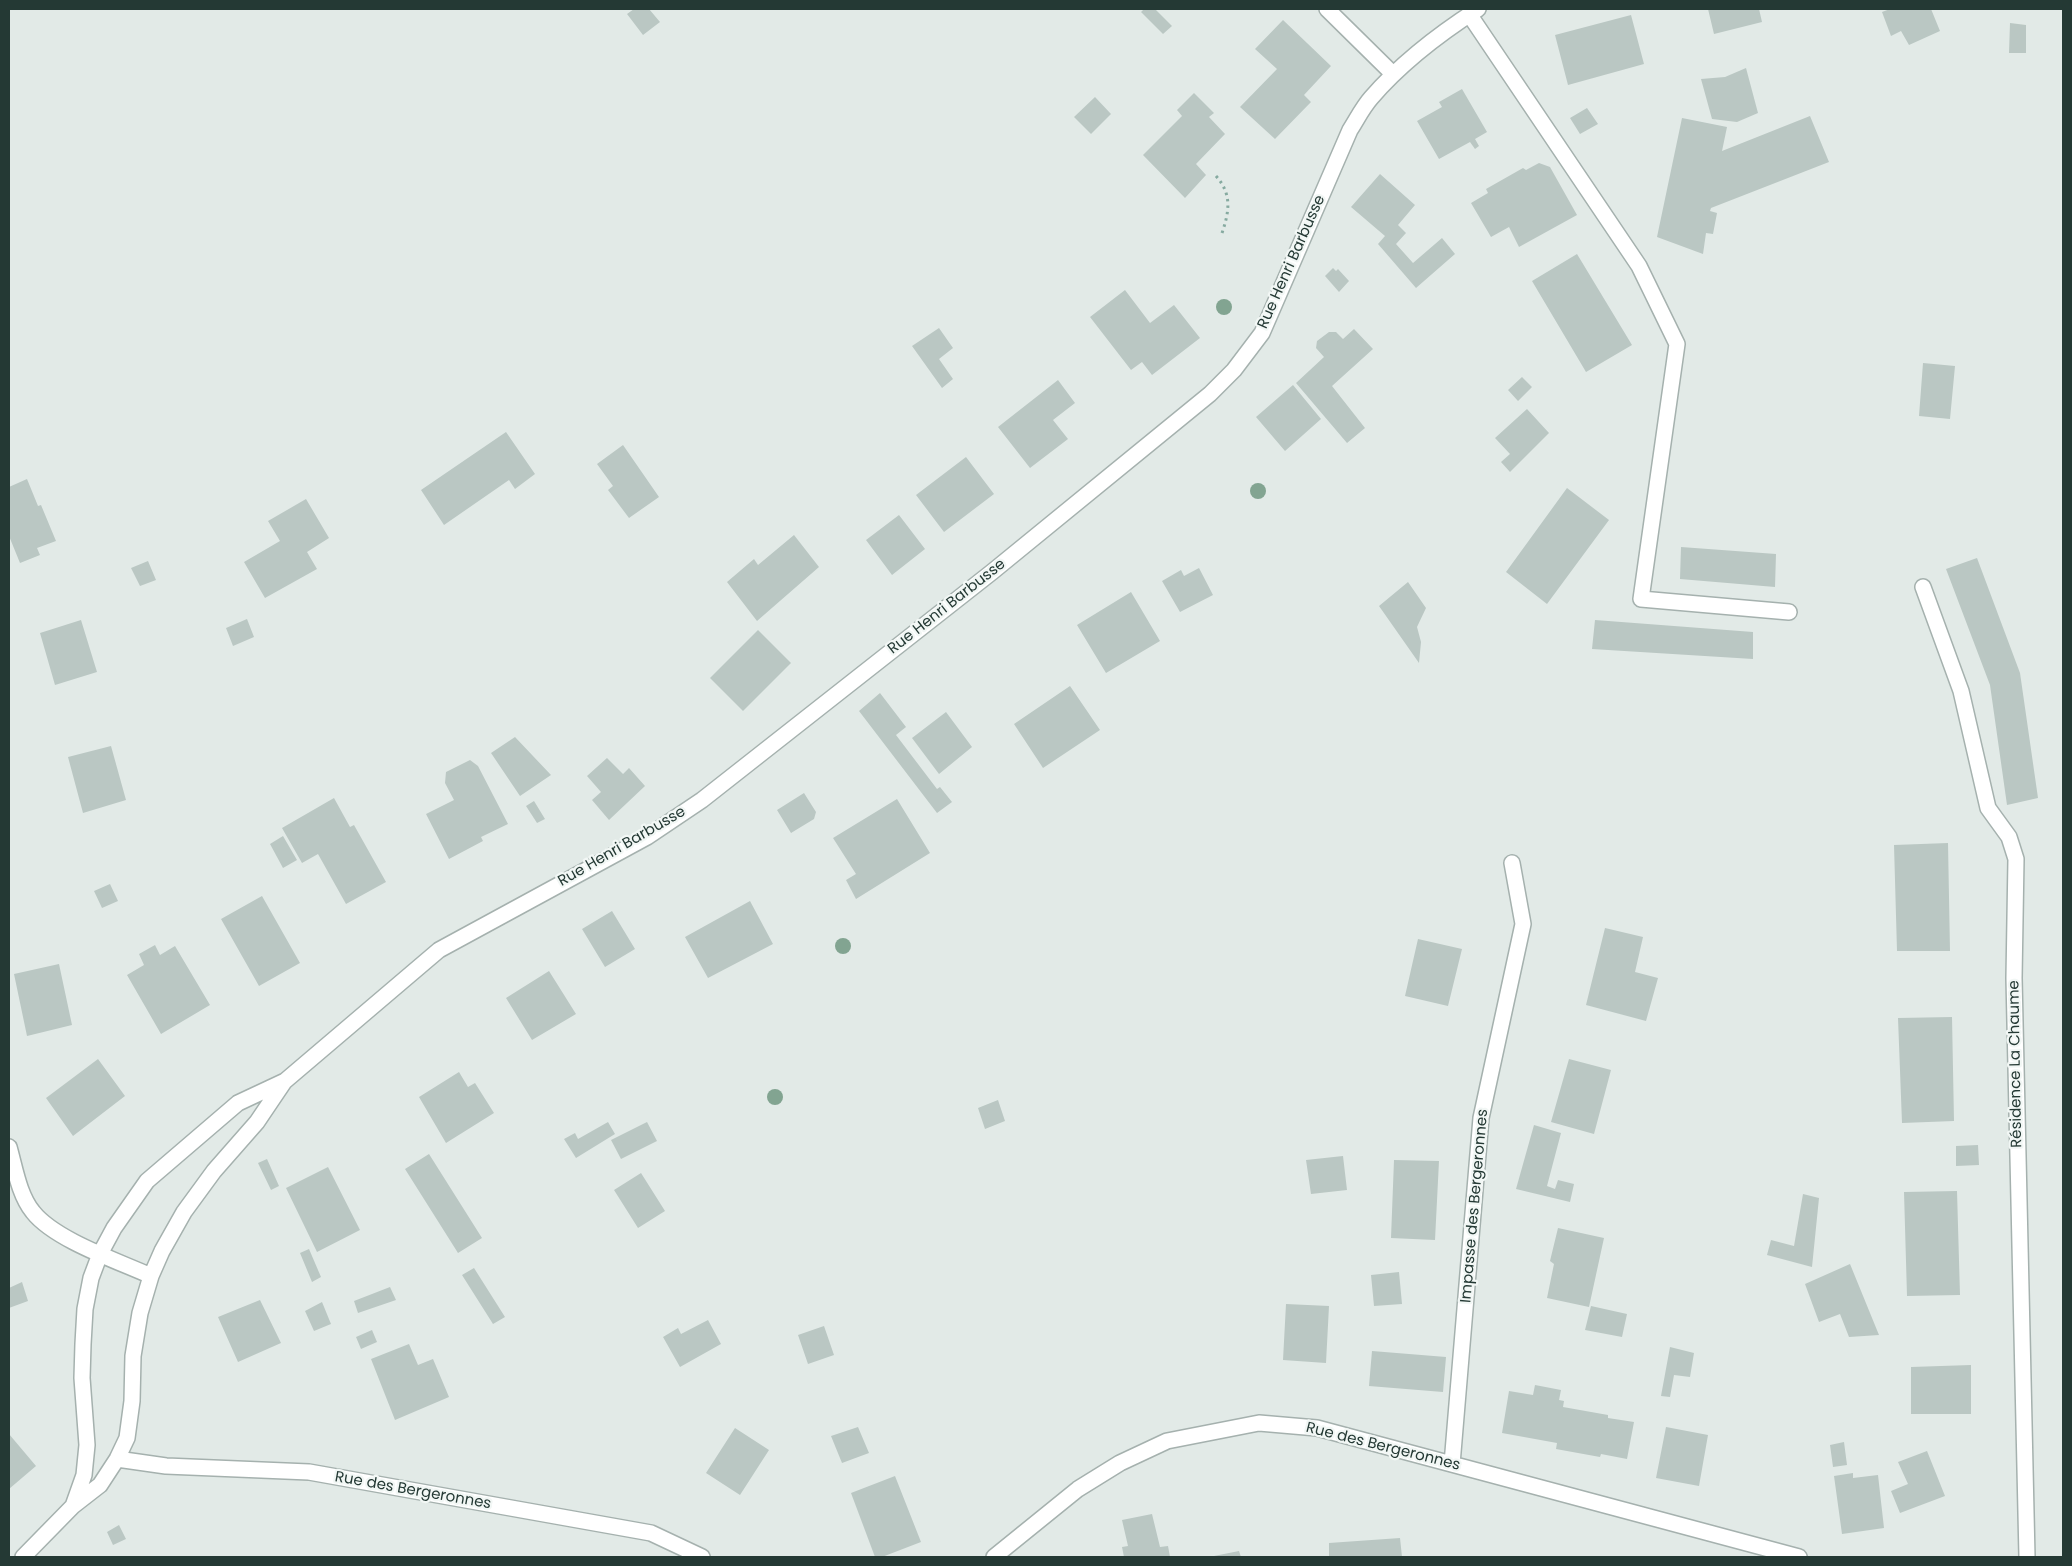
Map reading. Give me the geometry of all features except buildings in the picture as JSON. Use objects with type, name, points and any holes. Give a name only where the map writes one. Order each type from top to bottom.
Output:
[{"type":"street","points":[[1327,9],[1393,74]]},
{"type":"street","points":[[1474,11],[1638,266],[1677,344],[1641,599],[1789,612]]},
{"type":"street","name":"Rue Henri Barbusse","points":[[285,1080],[439,950],[647,836],[702,800],[992,572],[1210,394],[1234,370],[1262,333],[1350,130],[1370,99],[1393,74],[1426,45],[1474,11]]},
{"type":"street","name":"Résidence La Chaume","points":[[1923,587],[1962,690],[1988,808],[2009,838],[2016,859],[2014,978],[2026,1557]]},
{"type":"street","name":"Impasse des Bergeronnes","points":[[1452,1464],[1481,1118],[1523,924],[1512,863]]},
{"type":"street","points":[[73,1506],[84,1475],[88,1444],[82,1378],[85,1309],[91,1278],[100,1254],[129,1205],[147,1181],[238,1103],[285,1080]]},
{"type":"street","points":[[23,1557],[73,1506],[100,1485],[117,1459],[127,1438],[132,1401],[133,1356],[140,1313],[151,1276],[162,1251],[184,1212],[214,1170],[257,1122],[285,1080]]},
{"type":"street","points":[[9,1147],[17,1176],[32,1211],[56,1232],[151,1276]]},
{"type":"street","name":"Rue des Bergeronnes","points":[[994,1557],[1078,1490],[1120,1463],[1167,1440],[1259,1423],[1317,1428],[1799,1557]]},
{"type":"street","name":"Rue des Bergeronnes","points":[[117,1459],[166,1466],[319,1474],[652,1533],[702,1557]]},
{"type":"path","points":[[1216,176],[1224,185],[1227,197],[1228,212],[1221,236]]}]
